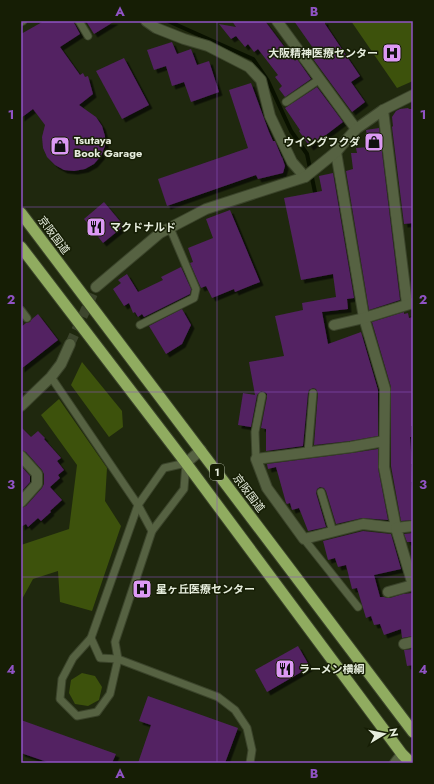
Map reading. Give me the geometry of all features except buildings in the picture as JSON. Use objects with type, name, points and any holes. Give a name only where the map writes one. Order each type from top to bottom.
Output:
[{"type":"highway","name":"京阪国道","points":[[21,213],[413,732]]},
{"type":"highway","name":"1","points":[[21,247],[186,463],[398,758],[410,763]]},
{"type":"street","points":[[146,21],[156,28],[208,46],[249,67],[261,80],[270,116],[292,162],[309,173]]},
{"type":"street","points":[[277,21],[356,129]]},
{"type":"street","points":[[96,287],[160,233],[206,209],[309,173],[336,152],[356,129],[383,110],[413,95]]},
{"type":"street","points":[[334,325],[364,318],[410,304],[383,110]]},
{"type":"street","points":[[336,152],[364,318],[385,389],[384,467],[396,528],[413,585],[388,592]]},
{"type":"street","points":[[21,406],[51,377],[61,364],[70,344]]},
{"type":"street","points":[[384,441],[351,447],[256,459],[267,488],[304,539],[363,524],[396,528],[413,526]]},
{"type":"street","points":[[186,463],[201,450]]},
{"type":"street","points":[[21,456],[37,474],[37,484],[21,502]]},
{"type":"lane","points":[[79,21],[88,36]]},
{"type":"lane","points":[[286,102],[320,79]]},
{"type":"lane","points":[[140,325],[194,298],[196,289],[170,228]]},
{"type":"lane","points":[[21,310],[27,318]]},
{"type":"lane","points":[[51,377],[138,505],[152,531]]},
{"type":"lane","points":[[308,452],[313,393]]},
{"type":"lane","points":[[256,459],[255,432],[262,396]]},
{"type":"lane","points":[[186,463],[184,489],[152,531],[115,642],[118,660],[110,694],[97,712],[77,716],[60,700],[62,679],[73,658],[91,638],[138,505],[164,468],[186,463]]},
{"type":"lane","points":[[321,492],[333,532]]},
{"type":"lane","points":[[304,539],[358,607]]},
{"type":"lane","points":[[91,638],[100,658],[118,660],[218,697],[235,710],[247,728],[252,750],[250,763]]},
{"type":"green space","name":"大阪精神医療センター","points":[[351,21],[413,21],[413,81],[397,88]]},
{"type":"green space","points":[[82,362],[122,411],[123,427],[109,437],[71,385]]},
{"type":"green space","points":[[59,399],[107,468],[105,501],[121,526],[92,611],[60,602],[58,571],[33,579],[21,601],[21,545],[69,529],[77,465],[41,415]]},
{"type":"green space","points":[[82,673],[95,676],[102,687],[99,700],[88,706],[75,704],[69,693],[71,680]]},
{"type":"waterway","points":[[168,21],[253,59],[268,81],[291,131],[307,154],[316,197]]},
{"type":"tunnel","points":[[70,344],[96,287]]},
{"type":"place","name":"大阪精神医療センター","points":[[392,53]]},
{"type":"place","name":"ウイングフクダ","points":[[374,142]]},
{"type":"place","name":"Tsutaya Book Garage","points":[[60,146]]},
{"type":"place","name":"マクドナルド","points":[[96,227]]},
{"type":"place","name":"星ヶ丘医療センター","points":[[142,589]]},
{"type":"place","name":"ラーメン横綱","points":[[285,669]]}]
